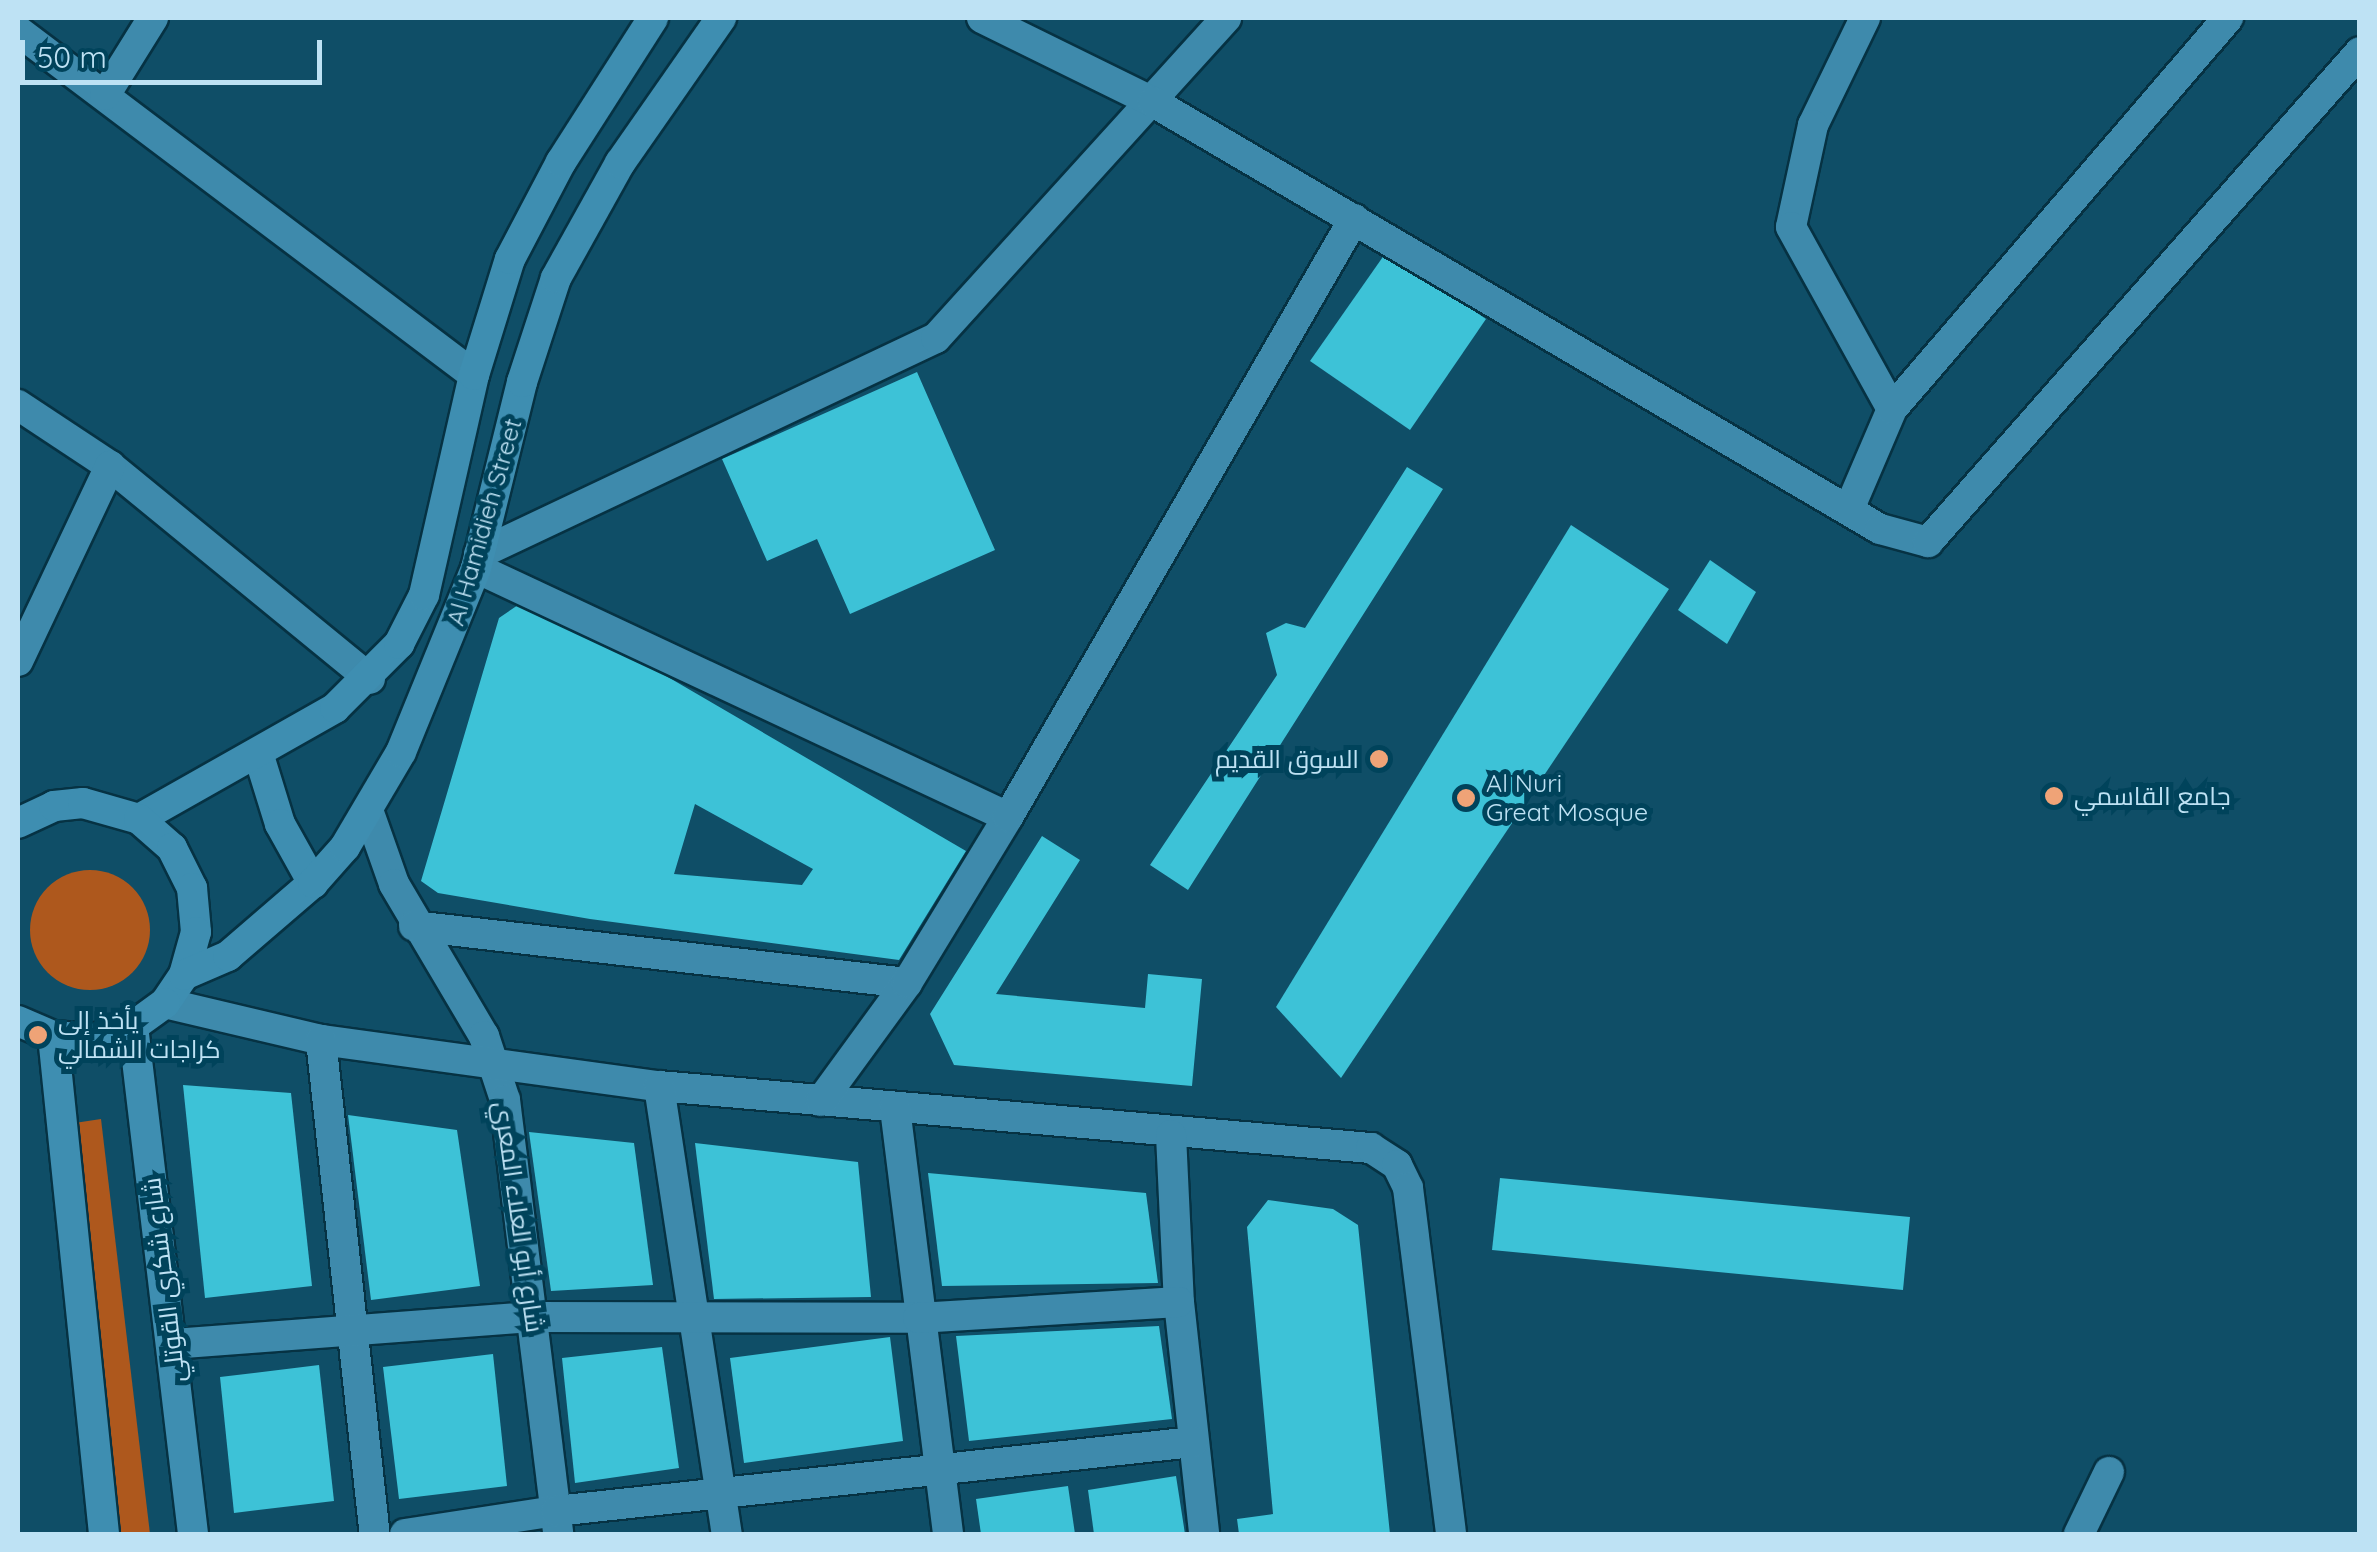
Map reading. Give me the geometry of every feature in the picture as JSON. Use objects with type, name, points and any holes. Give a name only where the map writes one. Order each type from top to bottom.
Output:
[{"type":"main road","name":"Al Hamidieh Street","points":[[139,819],[259,756],[370,679],[400,644],[424,595],[490,312],[533,209],[653,18]]},
{"type":"main road","name":"Al Hamidieh Street","points":[[184,975],[228,956],[312,883],[368,810],[430,692],[477,561],[522,382],[556,278],[620,163],[721,18]]},
{"type":"main road","points":[[259,756],[280,824],[312,883]]},
{"type":"main road","points":[[18,822],[54,806],[83,804],[139,819],[172,848],[192,888],[196,932],[184,975],[165,1002],[133,1026],[94,1039],[53,1036],[18,1022]]},
{"type":"main road","name":"شارع شكري القوتلي","points":[[133,1026],[192,1534]]},
{"type":"main road","points":[[53,1036],[104,1534]]},
{"type":"street","points":[[105,95],[153,18]]},
{"type":"street","points":[[982,18],[1152,102],[1850,506],[1880,529],[1928,542],[2360,52]]},
{"type":"street","points":[[477,561],[936,338],[1226,18]]},
{"type":"street","points":[[1865,18],[1813,126],[1791,227],[1892,410]]},
{"type":"street","points":[[1850,506],[1892,410],[2228,18]]},
{"type":"street","points":[[18,30],[474,374]]},
{"type":"street","points":[[821,1101],[907,982],[1008,817],[1354,219]]},
{"type":"street","points":[[18,404],[110,466],[370,679]]},
{"type":"street","points":[[18,660],[110,466]]},
{"type":"street","points":[[477,561],[1008,817]]},
{"type":"street","name":"شارع أبو العلاء المعري","points":[[368,810],[414,926],[496,1065],[512,1134],[557,1523]]},
{"type":"street","points":[[414,926],[907,982]]},
{"type":"street","points":[[165,1002],[321,1040],[659,1086],[1172,1134],[1343,1142],[1397,1165],[1414,1218],[1451,1534]]},
{"type":"street","points":[[321,1040],[374,1534]]},
{"type":"street","points":[[659,1086],[727,1534]]},
{"type":"street","points":[[895,1108],[918,1318],[948,1534]]},
{"type":"street","points":[[1172,1134],[1179,1302],[1204,1534]]},
{"type":"street","points":[[172,1344],[533,1317],[695,1322],[918,1318],[1179,1302]]},
{"type":"street","points":[[405,1534],[557,1523],[722,1496],[1193,1442]]},
{"type":"street","points":[[2079,1534],[2109,1472]]},
{"type":"shaded area","points":[[90,870],[113,874],[132,888],[146,907],[150,930],[146,953],[132,972],[113,986],[90,990],[67,986],[48,972],[34,953],[30,930],[34,907],[48,888],[67,874]]},
{"type":"shaded area","points":[[101,1119],[150,1534],[116,1534],[68,1124]]},
{"type":"building","points":[[1387,251],[1486,319],[1410,430],[1310,361]]},
{"type":"building","points":[[917,372],[995,550],[850,614],[817,539],[767,561],[722,459]]},
{"type":"building","points":[[1407,467],[1443,489],[1188,890],[1150,865],[1277,675],[1266,633],[1286,623],[1305,628]]},
{"type":"building","name":"Al Nuri Great Mosque","points":[[1571,525],[1669,589],[1341,1078],[1276,1007]]},
{"type":"building","points":[[1710,560],[1756,592],[1727,644],[1678,610]]},
{"type":"building","points":[[518,605],[661,673],[966,851],[899,960],[590,919],[438,893],[421,881],[499,618]],"holes":[[[695,804],[813,869],[802,885],[674,874]]]},
{"type":"building","points":[[1042,836],[1080,860],[996,994],[1145,1008],[1148,974],[1202,979],[1192,1086],[954,1065],[930,1014]]},
{"type":"building","points":[[183,1085],[291,1093],[312,1286],[205,1298]]},
{"type":"building","points":[[348,1115],[457,1130],[480,1286],[371,1300]]},
{"type":"building","points":[[529,1132],[634,1143],[653,1285],[551,1291]]},
{"type":"building","points":[[695,1143],[858,1162],[871,1297],[714,1299]]},
{"type":"building","points":[[928,1173],[1146,1193],[1158,1283],[942,1286]]},
{"type":"building","points":[[1500,1178],[1910,1217],[1903,1290],[1492,1250]]},
{"type":"building","points":[[1268,1200],[1333,1209],[1358,1225],[1390,1534],[1239,1534],[1237,1519],[1273,1514],[1247,1227]]},
{"type":"building","points":[[1159,1326],[1172,1419],[969,1441],[956,1336]]},
{"type":"building","points":[[890,1337],[903,1441],[744,1463],[730,1358]]},
{"type":"building","points":[[662,1347],[679,1468],[575,1483],[562,1358]]},
{"type":"building","points":[[493,1354],[507,1486],[399,1499],[383,1367]]},
{"type":"building","points":[[319,1365],[334,1501],[234,1513],[220,1377]]},
{"type":"building","points":[[1176,1476],[1185,1534],[1094,1534],[1088,1490]]},
{"type":"building","points":[[1068,1486],[1075,1534],[981,1534],[976,1499]]},
{"type":"place","name":"السوق القديم","points":[[1379,759]]},
{"type":"place","name":"جامع القاسمي","points":[[2054,796]]},
{"type":"place","name":"Al Nuri Great Mosque","points":[[1466,798]]},
{"type":"place","name":"يأخذ إلى كراجات الشمالي","points":[[38,1035]]}]
